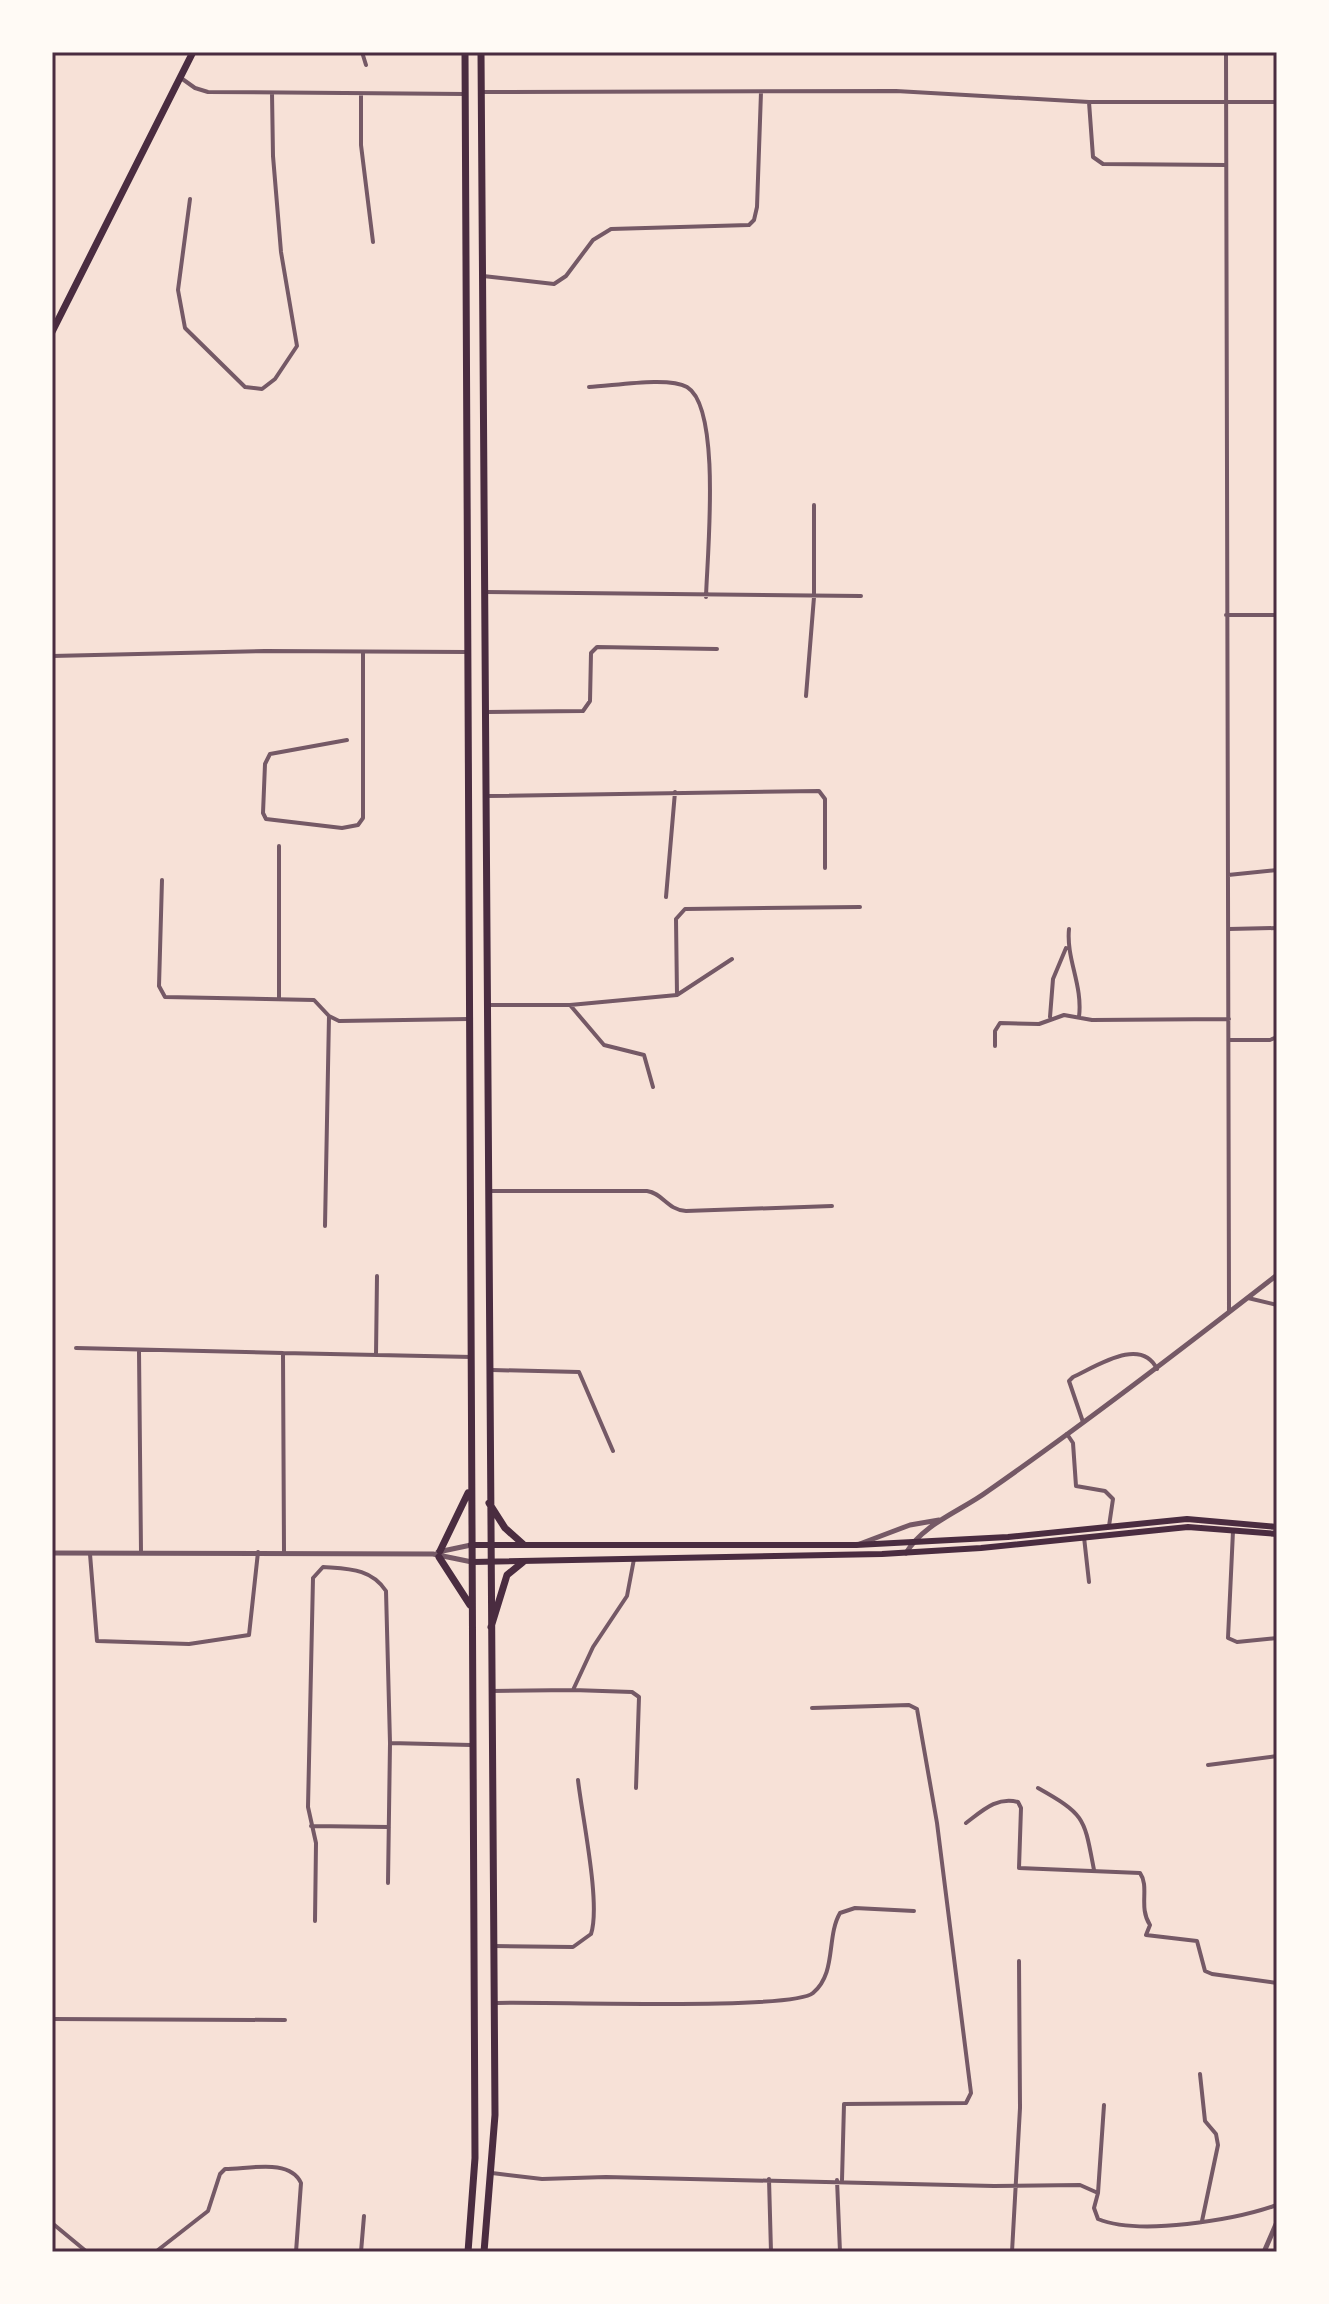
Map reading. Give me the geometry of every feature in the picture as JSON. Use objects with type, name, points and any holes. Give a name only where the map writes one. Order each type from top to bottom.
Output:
[{"type":"main road","points":[[52,332],[193,52]]},
{"type":"main road","points":[[465,52],[472,1019],[471,1745],[475,2158],[468,2252]]},
{"type":"main road","points":[[481,52],[494,2003],[492,2173],[484,2252]]},
{"type":"main road","points":[[471,1488],[437,1554],[471,1606]]},
{"type":"main road","points":[[489,1502],[505,1528],[523,1544]]},
{"type":"main road","points":[[471,1545],[856,1545],[1187,1519],[1277,1532]]},
{"type":"main road","points":[[472,1562],[906,1553],[1188,1527],[1277,1532]]},
{"type":"main road","points":[[490,1629],[507,1575],[523,1562]]},
{"type":"street","points":[[362,52],[366,65]]},
{"type":"street","points":[[1226,52],[1229,1311]]},
{"type":"street","points":[[181,78],[202,91],[465,94]]},
{"type":"street","points":[[481,92],[896,91],[1089,102],[1277,102]]},
{"type":"street","points":[[481,276],[554,284],[566,276],[593,240],[611,229],[749,225],[754,220],[757,207],[761,92]]},
{"type":"street","points":[[190,199],[178,290],[185,328],[245,387],[262,389],[275,379],[297,346],[281,252],[273,156],[272,93]]},
{"type":"street","points":[[361,94],[361,145],[373,242]]},
{"type":"street","points":[[1089,102],[1093,157],[1103,164],[1226,165]]},
{"type":"street","points":[[589,387],[668,383],[687,387],[699,399],[709,452],[706,597]]},
{"type":"street","points":[[806,696],[814,597],[814,505]]},
{"type":"street","points":[[483,592],[706,597],[861,596]]},
{"type":"street","points":[[1226,615],[1277,615]]},
{"type":"street","points":[[485,712],[583,711],[590,701],[591,653],[597,647],[717,649]]},
{"type":"street","points":[[347,740],[270,754],[265,764],[263,813],[266,819],[342,828],[358,825],[363,818],[363,652]]},
{"type":"street","points":[[52,656],[469,652]]},
{"type":"street","points":[[486,796],[819,791],[825,799],[825,868]]},
{"type":"street","points":[[666,897],[675,792]]},
{"type":"street","points":[[279,846],[279,999]]},
{"type":"street","points":[[1228,875],[1277,870]]},
{"type":"street","points":[[162,880],[161,994],[169,999],[314,1000],[329,1016],[339,1021],[472,1019]]},
{"type":"street","points":[[677,995],[676,919],[685,909],[860,907]]},
{"type":"street","points":[[1229,929],[1277,928]]},
{"type":"street","points":[[1050,1018],[1053,979],[1067,946],[1069,929]]},
{"type":"street","points":[[1067,946],[1081,988],[1079,1017]]},
{"type":"street","points":[[488,1005],[570,1005],[677,995],[732,959]]},
{"type":"street","points":[[570,1005],[604,1045],[644,1055],[653,1087]]},
{"type":"street","points":[[995,1046],[995,1031],[1000,1023],[1039,1024],[1064,1015],[1229,1019]]},
{"type":"street","points":[[325,1226],[329,1016]]},
{"type":"street","points":[[1229,1040],[1270,1040],[1277,1037]]},
{"type":"street","points":[[489,1191],[647,1191],[654,1192],[672,1209],[686,1211],[832,1206]]},
{"type":"street","points":[[906,1553],[912,1542],[940,1520],[987,1493],[1157,1369],[1277,1275]]},
{"type":"street","points":[[376,1355],[377,1276]]},
{"type":"street","points":[[1248,1298],[1277,1305]]},
{"type":"street","points":[[76,1348],[473,1357]]},
{"type":"street","points":[[139,1350],[141,1552]]},
{"type":"street","points":[[283,1353],[284,1552]]},
{"type":"street","points":[[1083,1423],[1069,1381],[1073,1377],[1126,1354],[1143,1353],[1152,1358],[1157,1369]]},
{"type":"street","points":[[489,1370],[579,1372],[613,1451]]},
{"type":"street","points":[[1067,1434],[1073,1443],[1076,1486],[1105,1491],[1113,1499],[1109,1526]]},
{"type":"street","points":[[856,1545],[910,1525],[940,1520]]},
{"type":"street","points":[[1234,1529],[1228,1638],[1237,1642],[1277,1638]]},
{"type":"street","points":[[1084,1537],[1089,1582]]},
{"type":"street","points":[[437,1554],[471,1545]]},
{"type":"street","points":[[90,1552],[94,1638],[104,1643],[177,1644],[249,1635],[258,1552]]},
{"type":"street","points":[[52,1553],[437,1554],[472,1562]]},
{"type":"street","points":[[573,1690],[593,1647],[627,1596],[634,1559]]},
{"type":"street","points":[[315,1921],[316,1843],[308,1807],[313,1578],[323,1567],[377,1576],[386,1591],[390,1743],[388,1883]]},
{"type":"street","points":[[491,1691],[632,1692],[639,1697],[636,1788]]},
{"type":"street","points":[[812,1708],[909,1705],[917,1709],[937,1823],[971,2093],[966,2103],[844,2104],[840,2252]]},
{"type":"street","points":[[390,1743],[471,1745]]},
{"type":"street","points":[[1208,1765],[1277,1756]]},
{"type":"street","points":[[493,1946],[573,1947],[591,1934],[593,1910],[578,1780]]},
{"type":"street","points":[[1038,1788],[1074,1808],[1085,1825],[1094,1870]]},
{"type":"street","points":[[966,1823],[990,1805],[1014,1801],[1021,1808],[1019,1868],[1135,1872],[1144,1876],[1142,1907],[1150,1925],[1146,1935],[1197,1941],[1205,1971],[1212,1974],[1277,1983]]},
{"type":"street","points":[[310,1826],[389,1827]]},
{"type":"street","points":[[494,2003],[741,2004],[801,1999],[816,1991],[828,1967],[840,1913],[855,1908],[914,1911]]},
{"type":"street","points":[[1012,2252],[1020,2108],[1019,1961]]},
{"type":"street","points":[[52,2019],[285,2020]]},
{"type":"street","points":[[1200,2074],[1205,2121],[1216,2134],[1218,2145],[1202,2221]]},
{"type":"street","points":[[1104,2105],[1098,2193],[1094,2208],[1098,2219],[1107,2223],[1156,2225],[1223,2221],[1277,2205]]},
{"type":"street","points":[[158,2250],[208,2211],[220,2174],[225,2169],[287,2168],[296,2173],[301,2183],[296,2252]]},
{"type":"street","points":[[492,2173],[542,2179],[769,2179],[1080,2185],[1098,2193]]},
{"type":"street","points":[[769,2179],[771,2252]]},
{"type":"street","points":[[361,2252],[364,2216]]},
{"type":"street","points":[[1264,2252],[1277,2222]]},
{"type":"street","points":[[52,2223],[87,2252]]},
{"type":"street","points":[[1267,2244],[1277,2246]]}]
